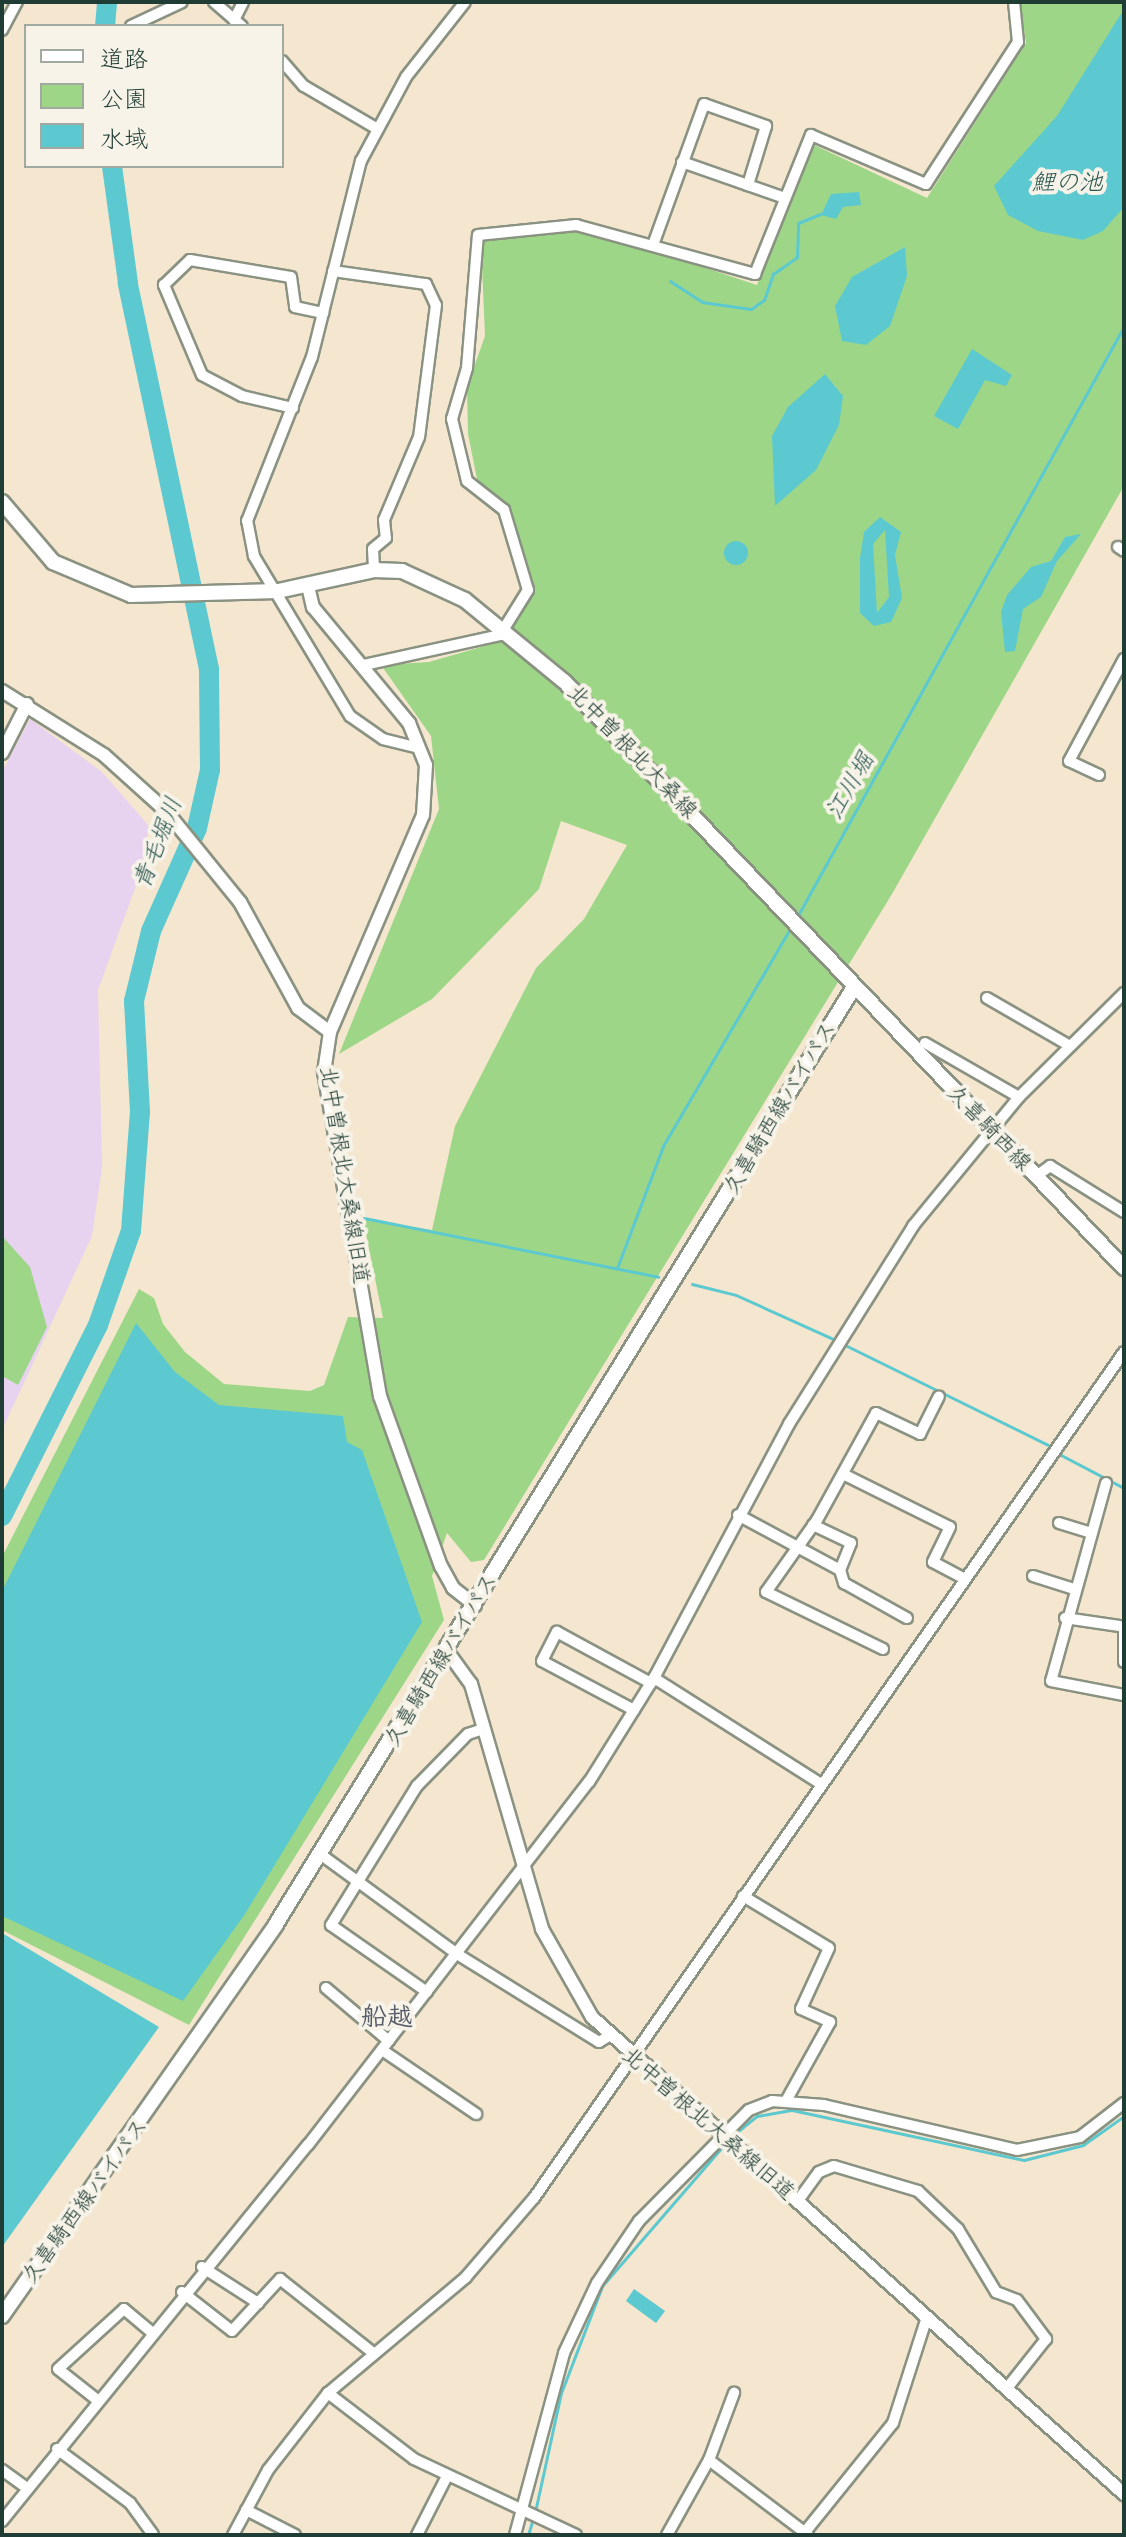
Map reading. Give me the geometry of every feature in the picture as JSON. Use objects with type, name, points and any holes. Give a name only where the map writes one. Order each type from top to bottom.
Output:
[{"type":"main road","name":"北中曽根北大桑線","points":[[2,502],[53,562],[87,580],[131,595],[214,590],[278,591],[374,570],[428,581],[507,630],[854,987]]},
{"type":"main road","name":"久喜騎西線","points":[[854,987],[1124,1268]]},
{"type":"main road","name":"久喜騎西線バイパス","points":[[2,2316],[170,2083],[320,1854],[854,987]]},
{"type":"street","points":[[2,30],[17,2]]},
{"type":"street","points":[[134,24],[166,6],[182,2]]},
{"type":"street","points":[[214,2],[238,23],[243,2]]},
{"type":"street","points":[[419,748],[396,745],[350,716],[250,547],[247,521],[293,408],[376,128],[465,2]]},
{"type":"street","points":[[364,665],[436,654],[507,630],[528,590],[504,510],[467,481],[452,419],[467,368],[474,240],[548,223],[653,245],[755,274],[811,135],[926,184],[1018,42],[1014,2]]},
{"type":"street","points":[[284,63],[304,86],[376,128]]},
{"type":"street","points":[[653,245],[704,104],[750,119],[768,130],[748,185]]},
{"type":"street","points":[[682,162],[785,198]]},
{"type":"street","points":[[293,408],[242,396],[202,375],[164,285],[190,260],[291,277],[295,307],[323,313]]},
{"type":"street","points":[[333,271],[426,284],[436,305],[419,437],[384,520],[386,538],[373,549],[374,570]]},
{"type":"street","name":"北中曽根北大桑線旧道","points":[[308,586],[313,607],[364,665],[419,748],[426,765],[423,815],[330,1032],[324,1072],[380,1396],[441,1566],[453,1588],[475,1605]]},
{"type":"street","points":[[1099,775],[1069,761],[1124,659]]},
{"type":"street","points":[[2,691],[104,755],[166,811],[204,855],[259,932],[298,1008],[330,1032]]},
{"type":"street","points":[[2,753],[27,704]]},
{"type":"street","points":[[2,2521],[150,2331],[386,2045],[523,1870],[652,1681],[738,1515],[892,1258],[1019,1097],[1124,993]]},
{"type":"street","points":[[987,998],[1070,1046]]},
{"type":"street","points":[[925,1043],[1019,1097]]},
{"type":"street","points":[[1035,1177],[1050,1166],[1124,1212]]},
{"type":"street","points":[[233,2535],[246,2510],[328,2393],[371,2351],[466,2277],[633,2061],[743,1896],[1124,1352]]},
{"type":"street","points":[[883,1649],[766,1592],[795,1546],[813,1525],[876,1413],[920,1434],[939,1396]]},
{"type":"street","points":[[843,1474],[950,1527],[933,1562],[965,1579]]},
{"type":"street","points":[[1106,1483],[1065,1618],[1051,1681],[1124,1695]]},
{"type":"street","points":[[738,1515],[840,1570]]},
{"type":"street","points":[[1059,1523],[1091,1533]]},
{"type":"street","points":[[813,1525],[851,1543],[840,1570],[844,1583],[907,1618]]},
{"type":"street","points":[[1033,1576],[1074,1589]]},
{"type":"street","points":[[1065,1618],[1122,1626],[1124,1662]]},
{"type":"street","points":[[634,1710],[542,1661],[557,1632],[652,1681],[821,1784]]},
{"type":"street","name":"北中曽根北大桑線旧道","points":[[447,1651],[465,1668],[523,1870],[563,1975],[609,2036],[633,2061],[719,2133],[1124,2494]]},
{"type":"street","points":[[427,1992],[331,1925],[417,1786],[468,1734],[483,1729]]},
{"type":"street","points":[[320,1854],[457,1954],[599,2042],[609,2036]]},
{"type":"street","points":[[743,1896],[829,1948],[801,2009],[830,2022],[786,2101]]},
{"type":"street","points":[[326,1988],[386,2045],[476,2114]]},
{"type":"street","points":[[515,2535],[564,2353],[597,2283],[639,2221],[719,2133],[762,2103],[786,2101],[1017,2150],[1080,2137],[1124,2103]]},
{"type":"street","points":[[797,2202],[819,2172],[834,2166],[918,2191],[958,2229],[996,2292],[1019,2302],[1046,2339],[1007,2388]]},
{"type":"street","points":[[202,2267],[258,2303]]},
{"type":"street","points":[[182,2292],[232,2331],[280,2279],[371,2351]]},
{"type":"street","points":[[96,2399],[58,2369],[124,2309],[150,2331]]},
{"type":"street","points":[[709,2460],[806,2534],[893,2423],[927,2317]]},
{"type":"street","points":[[328,2393],[447,2476],[525,2507],[576,2535]]},
{"type":"street","points":[[667,2535],[709,2460],[734,2393]]},
{"type":"street","points":[[57,2449],[130,2503],[153,2535]]},
{"type":"street","points":[[2,2470],[27,2488]]},
{"type":"street","points":[[417,2535],[447,2476]]},
{"type":"street","points":[[246,2510],[295,2535]]},
{"type":"shaded area","points":[[30,719],[102,772],[148,825],[147,855],[98,990],[102,1167],[92,1236],[2,1430],[2,772]]},
{"type":"green space","points":[[1020,2],[1124,2],[1124,486],[892,894],[484,1560],[471,1562],[447,1533],[432,1576],[444,1620],[189,2025],[2,1930],[2,1557],[139,1289],[154,1298],[163,1324],[185,1352],[224,1384],[310,1391],[324,1385],[348,1317],[383,1318],[363,1219],[432,1230],[455,1126],[536,968],[584,919],[627,845],[561,821],[539,889],[432,999],[339,1054],[439,809],[431,736],[381,665],[429,662],[502,641],[532,591],[508,508],[478,484],[468,434],[467,387],[485,336],[481,241],[543,230],[606,235],[757,285],[812,144],[927,198],[1026,43]]},
{"type":"green space","points":[[2,1236],[30,1267],[47,1327],[18,1385],[2,1376]]},
{"type":"water","name":"鯉の池","points":[[1124,9],[1124,207],[1103,231],[1083,240],[1038,231],[1008,215],[994,186],[1057,116]]},
{"type":"water","points":[[859,192],[861,205],[843,207],[836,219],[821,215],[831,194]]},
{"type":"water","points":[[905,247],[907,276],[890,326],[866,345],[842,341],[835,306],[852,277]]},
{"type":"water","points":[[972,349],[1012,375],[1006,386],[985,380],[958,429],[934,416]]},
{"type":"water","points":[[825,374],[843,396],[839,425],[816,470],[775,506],[772,436],[788,407]]},
{"type":"water","points":[[880,517],[901,532],[895,555],[902,598],[891,622],[874,626],[860,613],[860,558],[864,532]],"holes":[[[885,530],[889,597],[877,613],[873,544]]]},
{"type":"water","points":[[1081,534],[1057,561],[1041,597],[1023,609],[1015,651],[1005,652],[1001,612],[1007,595],[1031,567],[1051,561],[1065,537]]},
{"type":"water","points":[[736,541],[744,545],[748,553],[744,561],[736,565],[728,561],[724,553],[728,545]]},
{"type":"water","points":[[136,1323],[175,1372],[219,1405],[343,1416],[347,1442],[362,1450],[422,1622],[245,1914],[183,2001],[2,1916],[2,1591]]},
{"type":"water","points":[[2,1933],[159,2027],[2,2247]]},
{"type":"water","points":[[634,2289],[665,2311],[656,2323],[626,2301]]},
{"type":"waterway","name":"青毛堀川","points":[[105,24],[107,2]]},
{"type":"waterway","name":"青毛堀川","points":[[2,1516],[98,1325],[131,1231],[140,1112],[134,1001],[151,931],[197,828],[210,770],[209,669],[128,283],[112,168]]},
{"type":"waterway","points":[[670,281],[702,302],[751,309],[764,300],[773,274],[797,257],[798,223],[820,214]]},
{"type":"waterway","name":"江川堀","points":[[797,917],[1124,326]]},
{"type":"waterway","name":"江川堀","points":[[617,1268],[663,1146],[791,927]]},
{"type":"waterway","points":[[364,1218],[658,1277]]},
{"type":"waterway","points":[[692,1284],[736,1295],[833,1339]]},
{"type":"waterway","points":[[845,1345],[1048,1445]]},
{"type":"waterway","points":[[1059,1454],[1124,1488]]},
{"type":"waterway","points":[[732,2136],[757,2116],[792,2110],[1024,2160],[1083,2145],[1124,2116]]},
{"type":"waterway","points":[[535,2512],[561,2393],[602,2286],[723,2146]]},
{"type":"waterway","points":[[528,2535],[533,2519]]},
{"type":"district","name":"船越","points":[[387,2018]]}]
